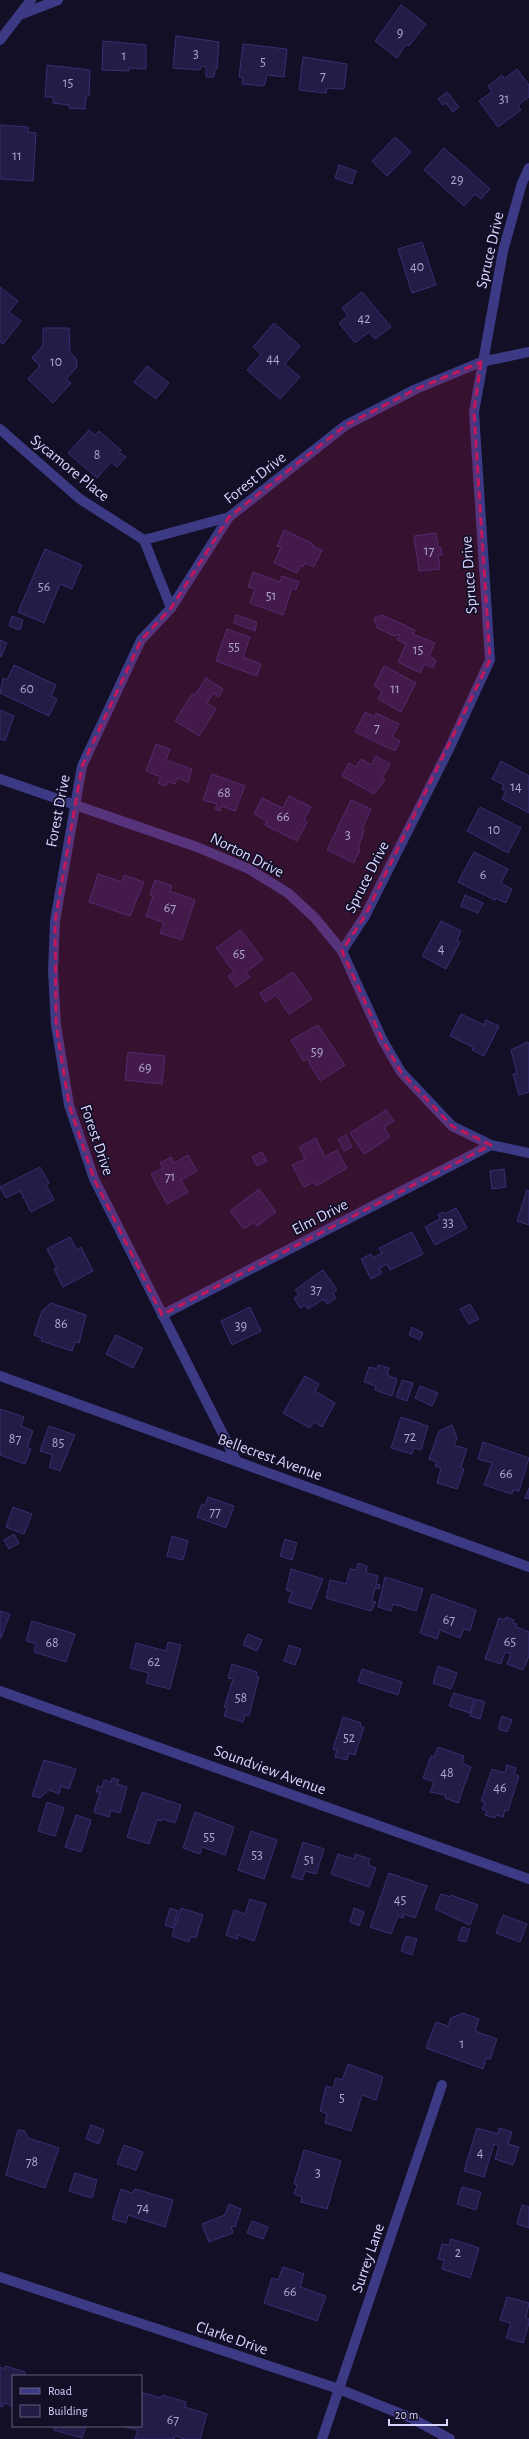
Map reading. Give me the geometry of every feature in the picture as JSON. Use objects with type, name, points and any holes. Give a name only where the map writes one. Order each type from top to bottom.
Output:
[{"type":"street","points":[[0,40],[22,14],[31,0]]},
{"type":"street","points":[[22,14],[58,0]]},
{"type":"street","name":"Spruce Drive","points":[[342,951],[365,916],[450,747],[490,660],[474,412],[481,362],[503,251],[522,183],[529,168]]},
{"type":"street","name":"Forest Drive","points":[[236,1460],[94,1179],[69,1105],[61,1062],[53,971],[55,921],[82,766],[141,640],[171,608],[229,517],[346,425],[416,389],[481,362],[529,352]]},
{"type":"street","name":"Sycamore Place","points":[[0,429],[80,499],[144,540]]},
{"type":"street","points":[[171,608],[144,540],[229,517]]},
{"type":"street","name":"Norton Drive","points":[[0,779],[197,847],[249,869],[288,892],[315,918],[342,951],[382,1039],[401,1072],[452,1126],[491,1145],[529,1153]]},
{"type":"street","name":"Elm Drive","points":[[162,1315],[491,1145]]},
{"type":"street","name":"Bellecrest Avenue","points":[[0,1376],[529,1567]]},
{"type":"street","name":"Soundview Avenue","points":[[0,1691],[529,1879]]},
{"type":"street","name":"Surrey Lane","points":[[322,2439],[442,2086]]},
{"type":"street","name":"Clarke Drive","points":[[0,2277],[339,2389],[411,2418],[450,2439]]},
{"type":"highlighted area","points":[[481,362],[474,412],[490,660],[365,916],[342,951],[382,1039],[401,1072],[452,1126],[491,1145],[162,1315],[94,1179],[69,1105],[56,1025],[55,921],[82,766],[141,640],[171,608],[229,517],[346,425],[416,389]]},
{"type":"building","points":[[401,5],[426,24],[409,46],[406,44],[397,58],[375,41]]},
{"type":"building","points":[[176,36],[219,42],[217,69],[215,69],[214,77],[206,77],[206,67],[201,66],[200,70],[173,68]]},
{"type":"building","points":[[103,41],[146,45],[146,69],[129,68],[129,71],[102,70]]},
{"type":"building","points":[[243,44],[287,49],[284,77],[267,75],[264,86],[242,84],[243,78],[239,77]]},
{"type":"building","points":[[303,57],[347,64],[344,89],[327,88],[326,93],[299,90]]},
{"type":"building","points":[[47,65],[90,70],[89,96],[86,96],[85,109],[69,108],[69,105],[53,103],[53,97],[45,97]]},
{"type":"building","points":[[517,69],[529,85],[529,97],[518,105],[521,110],[498,127],[479,101],[492,92],[488,86],[502,75],[504,79]]},
{"type":"building","points":[[447,92],[459,107],[453,112],[446,103],[443,105],[438,99]]},
{"type":"building","points":[[0,125],[28,127],[28,132],[36,133],[33,181],[0,179]]},
{"type":"building","points":[[395,137],[411,152],[387,176],[372,161]]},
{"type":"building","points":[[444,148],[490,189],[481,199],[475,194],[464,206],[424,170]]},
{"type":"building","points":[[339,165],[356,171],[352,184],[335,178]]},
{"type":"building","points":[[422,242],[436,285],[412,293],[398,249]]},
{"type":"building","points":[[0,287],[18,301],[9,312],[21,321],[3,344],[0,342]]},
{"type":"building","points":[[362,292],[391,327],[375,339],[369,332],[355,343],[339,323],[348,316],[342,308]]},
{"type":"building","points":[[274,323],[300,346],[285,364],[300,377],[280,399],[247,370],[261,354],[253,347]]},
{"type":"building","points":[[43,328],[69,328],[70,353],[76,358],[77,367],[66,379],[71,383],[53,403],[28,379],[40,366],[32,358],[43,345]]},
{"type":"building","points":[[147,366],[169,383],[156,399],[134,382]]},
{"type":"building","points":[[89,430],[95,435],[99,431],[121,450],[119,452],[126,457],[117,467],[111,462],[97,478],[68,453]]},
{"type":"building","points":[[284,530],[322,550],[314,567],[305,563],[303,567],[300,565],[297,573],[274,563],[281,547],[277,546]]},
{"type":"building","points":[[436,533],[438,547],[441,547],[442,555],[438,555],[440,569],[419,571],[414,536]]},
{"type":"building","points":[[45,549],[82,565],[72,589],[60,584],[44,623],[18,612]]},
{"type":"building","points":[[253,572],[280,582],[282,576],[299,582],[296,590],[292,588],[283,615],[250,603],[255,589],[248,587]]},
{"type":"building","points":[[236,615],[257,622],[255,631],[234,623]]},
{"type":"building","points":[[382,615],[415,630],[413,634],[435,643],[429,656],[436,660],[433,668],[424,664],[420,673],[398,662],[406,644],[397,640],[400,634],[394,636],[377,628],[374,618]]},
{"type":"building","points":[[12,616],[23,620],[20,630],[9,626]]},
{"type":"building","points":[[227,629],[250,637],[243,657],[261,664],[257,676],[216,661]]},
{"type":"building","points":[[0,640],[7,643],[1,657],[0,657]]},
{"type":"building","points":[[14,665],[56,685],[51,696],[57,699],[49,716],[0,693],[3,678],[7,680]]},
{"type":"building","points":[[384,666],[416,683],[401,712],[378,699],[382,691],[374,686]]},
{"type":"building","points":[[206,678],[223,689],[219,697],[213,693],[207,703],[216,709],[199,736],[175,721],[192,694],[195,695]]},
{"type":"building","points":[[0,710],[14,716],[5,741],[0,739]]},
{"type":"building","points":[[365,712],[375,717],[376,713],[399,724],[392,737],[400,741],[395,751],[355,732]]},
{"type":"building","points":[[156,744],[170,749],[166,760],[192,769],[188,782],[177,778],[175,784],[168,782],[166,786],[158,783],[161,777],[146,771]]},
{"type":"building","points":[[376,756],[390,764],[382,778],[385,780],[374,794],[342,776],[349,763],[356,767],[361,759],[371,765]]},
{"type":"building","points":[[501,761],[529,776],[529,813],[502,799],[506,791],[502,789],[504,785],[492,779]]},
{"type":"building","points":[[212,774],[245,786],[235,811],[221,806],[220,811],[215,809],[217,804],[203,800]]},
{"type":"building","points":[[289,796],[311,807],[304,820],[307,822],[297,841],[265,825],[267,821],[254,814],[262,798],[283,808]]},
{"type":"building","points":[[351,800],[371,809],[362,829],[364,830],[358,849],[360,850],[354,863],[327,850]]},
{"type":"building","points":[[480,807],[521,828],[508,853],[467,831]]},
{"type":"building","points":[[474,852],[508,869],[501,883],[512,889],[506,903],[496,898],[495,900],[458,882]]},
{"type":"building","points":[[98,874],[122,882],[124,875],[144,882],[130,916],[89,902]]},
{"type":"building","points":[[155,880],[172,886],[170,891],[195,900],[182,940],[160,933],[164,923],[146,916],[153,896],[150,895]]},
{"type":"building","points":[[465,895],[483,903],[478,913],[461,906]]},
{"type":"building","points":[[441,921],[461,931],[457,941],[460,942],[446,969],[422,956]]},
{"type":"building","points":[[241,930],[263,960],[246,972],[250,977],[236,987],[228,976],[234,972],[216,948]]},
{"type":"building","points":[[293,972],[312,999],[289,1014],[276,995],[265,1002],[260,993]]},
{"type":"building","points":[[461,1014],[484,1025],[486,1020],[499,1026],[484,1056],[472,1050],[473,1047],[450,1036]]},
{"type":"building","points":[[318,1025],[345,1065],[320,1081],[307,1059],[303,1061],[291,1040]]},
{"type":"building","points":[[527,1042],[529,1043],[529,1092],[519,1095],[513,1074],[517,1073],[511,1050]]},
{"type":"building","points":[[128,1052],[165,1056],[162,1084],[125,1080]]},
{"type":"building","points":[[386,1110],[394,1121],[384,1127],[390,1137],[364,1154],[350,1133]]},
{"type":"building","points":[[346,1135],[352,1147],[344,1151],[338,1139]]},
{"type":"building","points":[[316,1138],[325,1157],[337,1150],[347,1168],[316,1186],[315,1182],[304,1187],[292,1165],[305,1159],[299,1147]]},
{"type":"building","points":[[262,1152],[267,1161],[257,1166],[252,1157]]},
{"type":"building","points":[[188,1155],[197,1171],[181,1180],[188,1192],[167,1204],[151,1174],[163,1168],[160,1163],[171,1157],[174,1163]]},
{"type":"building","points":[[40,1167],[49,1183],[46,1185],[54,1200],[31,1212],[20,1191],[6,1198],[0,1187]]},
{"type":"building","points":[[504,1169],[506,1187],[492,1189],[490,1171]]},
{"type":"building","points":[[259,1189],[276,1212],[257,1226],[254,1222],[244,1229],[230,1211]]},
{"type":"building","points":[[527,1190],[529,1191],[529,1225],[517,1221]]},
{"type":"building","points":[[456,1208],[467,1228],[435,1245],[425,1227],[440,1219],[438,1214],[443,1212],[445,1214]]},
{"type":"building","points":[[412,1232],[423,1254],[390,1270],[387,1264],[379,1268],[382,1273],[371,1279],[361,1259],[371,1254],[373,1258],[382,1253],[379,1248]]},
{"type":"building","points":[[70,1237],[77,1250],[81,1247],[93,1271],[63,1287],[54,1269],[57,1268],[47,1249]]},
{"type":"building","points":[[323,1270],[337,1290],[333,1293],[336,1298],[327,1304],[324,1299],[308,1309],[305,1305],[300,1308],[294,1298],[299,1295],[295,1290]]},
{"type":"building","points":[[51,1303],[86,1315],[79,1343],[75,1342],[72,1351],[41,1341],[42,1338],[34,1335],[42,1311]]},
{"type":"building","points":[[470,1304],[479,1319],[469,1324],[460,1309]]},
{"type":"building","points":[[250,1307],[261,1331],[232,1345],[221,1321]]},
{"type":"building","points":[[412,1327],[423,1333],[420,1340],[409,1335]]},
{"type":"building","points":[[116,1335],[143,1348],[133,1368],[106,1354]]},
{"type":"building","points":[[378,1365],[389,1368],[387,1375],[397,1379],[392,1396],[375,1390],[376,1386],[364,1382],[369,1367],[377,1369]]},
{"type":"building","points":[[305,1376],[319,1384],[315,1391],[335,1403],[322,1427],[314,1422],[310,1428],[283,1413]]},
{"type":"building","points":[[402,1380],[413,1383],[407,1401],[396,1397]]},
{"type":"building","points":[[420,1386],[438,1393],[432,1406],[415,1398]]},
{"type":"building","points":[[0,1409],[24,1417],[21,1426],[33,1431],[27,1447],[31,1449],[25,1464],[0,1455]]},
{"type":"building","points":[[401,1417],[428,1426],[421,1450],[414,1448],[412,1454],[391,1448]]},
{"type":"building","points":[[452,1425],[457,1438],[454,1445],[467,1449],[461,1467],[464,1469],[457,1489],[437,1483],[441,1468],[435,1466],[437,1462],[429,1459],[439,1431]]},
{"type":"building","points":[[49,1426],[75,1435],[60,1471],[49,1467],[53,1455],[40,1451]]},
{"type":"building","points":[[483,1442],[529,1458],[519,1491],[513,1490],[512,1494],[484,1485],[492,1463],[478,1459]]},
{"type":"building","points":[[529,1488],[529,1499],[525,1498]]},
{"type":"building","points":[[208,1497],[234,1506],[226,1528],[197,1517],[202,1504],[205,1505]]},
{"type":"building","points":[[13,1507],[32,1514],[24,1534],[6,1527]]},
{"type":"building","points":[[14,1534],[19,1543],[9,1549],[4,1540]]},
{"type":"building","points":[[172,1536],[188,1541],[183,1560],[167,1556]]},
{"type":"building","points":[[285,1539],[297,1543],[292,1560],[280,1556]]},
{"type":"building","points":[[358,1563],[367,1566],[366,1573],[378,1576],[376,1584],[380,1585],[379,1589],[375,1588],[372,1601],[376,1602],[371,1611],[326,1598],[330,1580],[346,1584],[350,1569],[356,1570]]},
{"type":"building","points":[[291,1569],[323,1579],[311,1609],[288,1602],[292,1592],[286,1590]]},
{"type":"building","points":[[385,1577],[423,1589],[416,1611],[393,1604],[391,1611],[378,1607]]},
{"type":"building","points":[[432,1594],[476,1610],[470,1631],[464,1629],[460,1638],[440,1630],[437,1639],[420,1633]]},
{"type":"building","points":[[0,1611],[10,1614],[1,1638],[0,1638]]},
{"type":"building","points":[[506,1617],[514,1620],[513,1623],[517,1624],[516,1627],[529,1632],[529,1656],[523,1670],[507,1664],[511,1654],[505,1652],[501,1664],[485,1659],[499,1618],[505,1620]]},
{"type":"building","points":[[32,1621],[75,1634],[66,1662],[34,1652],[36,1644],[26,1641]]},
{"type":"building","points":[[248,1634],[262,1640],[257,1651],[243,1645]]},
{"type":"building","points":[[168,1642],[181,1645],[170,1689],[146,1683],[149,1673],[130,1668],[136,1643],[166,1651]]},
{"type":"building","points":[[289,1645],[301,1649],[295,1665],[284,1661]]},
{"type":"building","points":[[232,1664],[257,1672],[256,1676],[259,1677],[249,1716],[245,1715],[243,1722],[224,1716],[227,1708],[224,1707],[233,1679],[228,1678]]},
{"type":"building","points":[[438,1666],[457,1673],[451,1689],[433,1683]]},
{"type":"building","points":[[362,1669],[402,1682],[398,1695],[358,1682]]},
{"type":"building","points":[[454,1693],[474,1699],[470,1713],[449,1706]]},
{"type":"building","points":[[476,1699],[485,1702],[480,1719],[470,1716]]},
{"type":"building","points":[[502,1716],[512,1720],[507,1732],[498,1729]]},
{"type":"building","points":[[343,1717],[361,1723],[360,1726],[364,1727],[355,1755],[349,1753],[347,1760],[335,1757],[337,1750],[333,1749]]},
{"type":"building","points":[[438,1747],[464,1756],[462,1763],[471,1767],[458,1803],[445,1798],[446,1795],[430,1792],[434,1782],[423,1778],[431,1756],[434,1757]]},
{"type":"building","points":[[44,1760],[76,1769],[69,1789],[61,1786],[59,1794],[49,1790],[40,1798],[32,1796]]},
{"type":"building","points":[[507,1765],[516,1768],[514,1774],[519,1776],[508,1811],[505,1810],[503,1817],[496,1815],[495,1818],[485,1815],[487,1811],[482,1809],[485,1802],[481,1801],[492,1769],[505,1773]]},
{"type":"building","points":[[112,1778],[119,1780],[117,1784],[127,1787],[120,1813],[111,1810],[109,1817],[94,1812],[100,1792],[96,1792],[98,1786],[102,1787],[104,1780],[111,1782]]},
{"type":"building","points":[[142,1792],[181,1805],[175,1823],[162,1819],[161,1821],[157,1820],[149,1844],[127,1837]]},
{"type":"building","points":[[47,1802],[64,1808],[55,1836],[38,1831]]},
{"type":"building","points":[[195,1812],[234,1827],[225,1855],[202,1847],[200,1854],[183,1848]]},
{"type":"building","points":[[76,1815],[91,1820],[81,1852],[65,1847]]},
{"type":"building","points":[[251,1831],[277,1840],[264,1879],[238,1870]]},
{"type":"building","points":[[303,1842],[324,1849],[316,1874],[305,1871],[302,1880],[292,1877]]},
{"type":"building","points":[[338,1854],[354,1859],[355,1854],[370,1859],[368,1865],[376,1868],[369,1887],[331,1874]]},
{"type":"building","points":[[389,1873],[427,1886],[415,1918],[404,1914],[403,1918],[398,1916],[391,1934],[370,1927]]},
{"type":"building","points":[[441,1894],[450,1897],[451,1895],[478,1905],[470,1925],[435,1909]]},
{"type":"building","points":[[250,1899],[266,1904],[254,1941],[238,1935],[237,1939],[226,1935],[234,1910],[245,1914]]},
{"type":"building","points":[[170,1908],[178,1911],[173,1928],[165,1925]]},
{"type":"building","points":[[181,1908],[203,1915],[196,1938],[191,1936],[189,1942],[172,1936]]},
{"type":"building","points":[[354,1908],[364,1912],[359,1926],[350,1922]]},
{"type":"building","points":[[503,1915],[527,1924],[520,1942],[496,1933]]},
{"type":"building","points":[[462,1927],[470,1929],[466,1942],[458,1940]]},
{"type":"building","points":[[406,1936],[417,1939],[412,1955],[401,1951]]},
{"type":"building","points":[[463,2013],[479,2019],[475,2031],[497,2039],[490,2059],[486,2058],[483,2069],[426,2048],[436,2022],[448,2026],[451,2018]]},
{"type":"building","points":[[348,2064],[383,2077],[376,2100],[362,2095],[351,2131],[325,2123],[327,2114],[320,2111],[326,2086],[333,2088],[336,2078],[342,2080]]},
{"type":"building","points":[[91,2125],[104,2130],[99,2144],[86,2139]]},
{"type":"building","points":[[477,2128],[498,2134],[499,2128],[512,2132],[508,2144],[519,2147],[513,2165],[495,2159],[499,2146],[494,2144],[484,2177],[464,2171]]},
{"type":"building","points":[[18,2130],[25,2131],[28,2138],[59,2148],[45,2188],[6,2175]]},
{"type":"building","points":[[124,2145],[143,2152],[136,2170],[117,2164]]},
{"type":"building","points":[[304,2150],[341,2161],[327,2209],[301,2202],[302,2197],[294,2194],[297,2185],[294,2184]]},
{"type":"building","points":[[75,2173],[97,2180],[92,2198],[69,2191]]},
{"type":"building","points":[[462,2187],[481,2192],[476,2210],[457,2204]]},
{"type":"building","points":[[121,2189],[132,2193],[135,2189],[173,2200],[165,2227],[128,2215],[126,2223],[112,2219]]},
{"type":"building","points":[[229,2204],[241,2209],[235,2227],[231,2226],[233,2233],[209,2242],[202,2224],[225,2215]]},
{"type":"building","points":[[522,2205],[529,2207],[529,2228],[517,2224]]},
{"type":"building","points":[[252,2221],[268,2227],[263,2239],[247,2233]]},
{"type":"building","points":[[451,2239],[479,2248],[470,2278],[442,2269],[444,2260],[438,2259],[442,2244],[449,2245]]},
{"type":"building","points":[[283,2267],[304,2274],[300,2287],[326,2296],[317,2321],[264,2303],[272,2278],[278,2280]]},
{"type":"building","points":[[507,2297],[529,2303],[526,2318],[529,2319],[529,2323],[523,2343],[506,2338],[511,2323],[500,2320]]},
{"type":"building","points":[[5,2366],[25,2372],[24,2375],[12,2375],[12,2406],[4,2403],[2,2407],[0,2406],[0,2367],[4,2369]]},
{"type":"building","points":[[142,2392],[161,2398],[162,2395],[186,2402],[185,2407],[207,2414],[200,2439],[185,2439],[175,2436],[174,2439],[135,2439],[138,2430],[126,2427],[142,2427]]},
{"type":"building","points":[[55,2427],[86,2427],[82,2438],[54,2430]]}]
